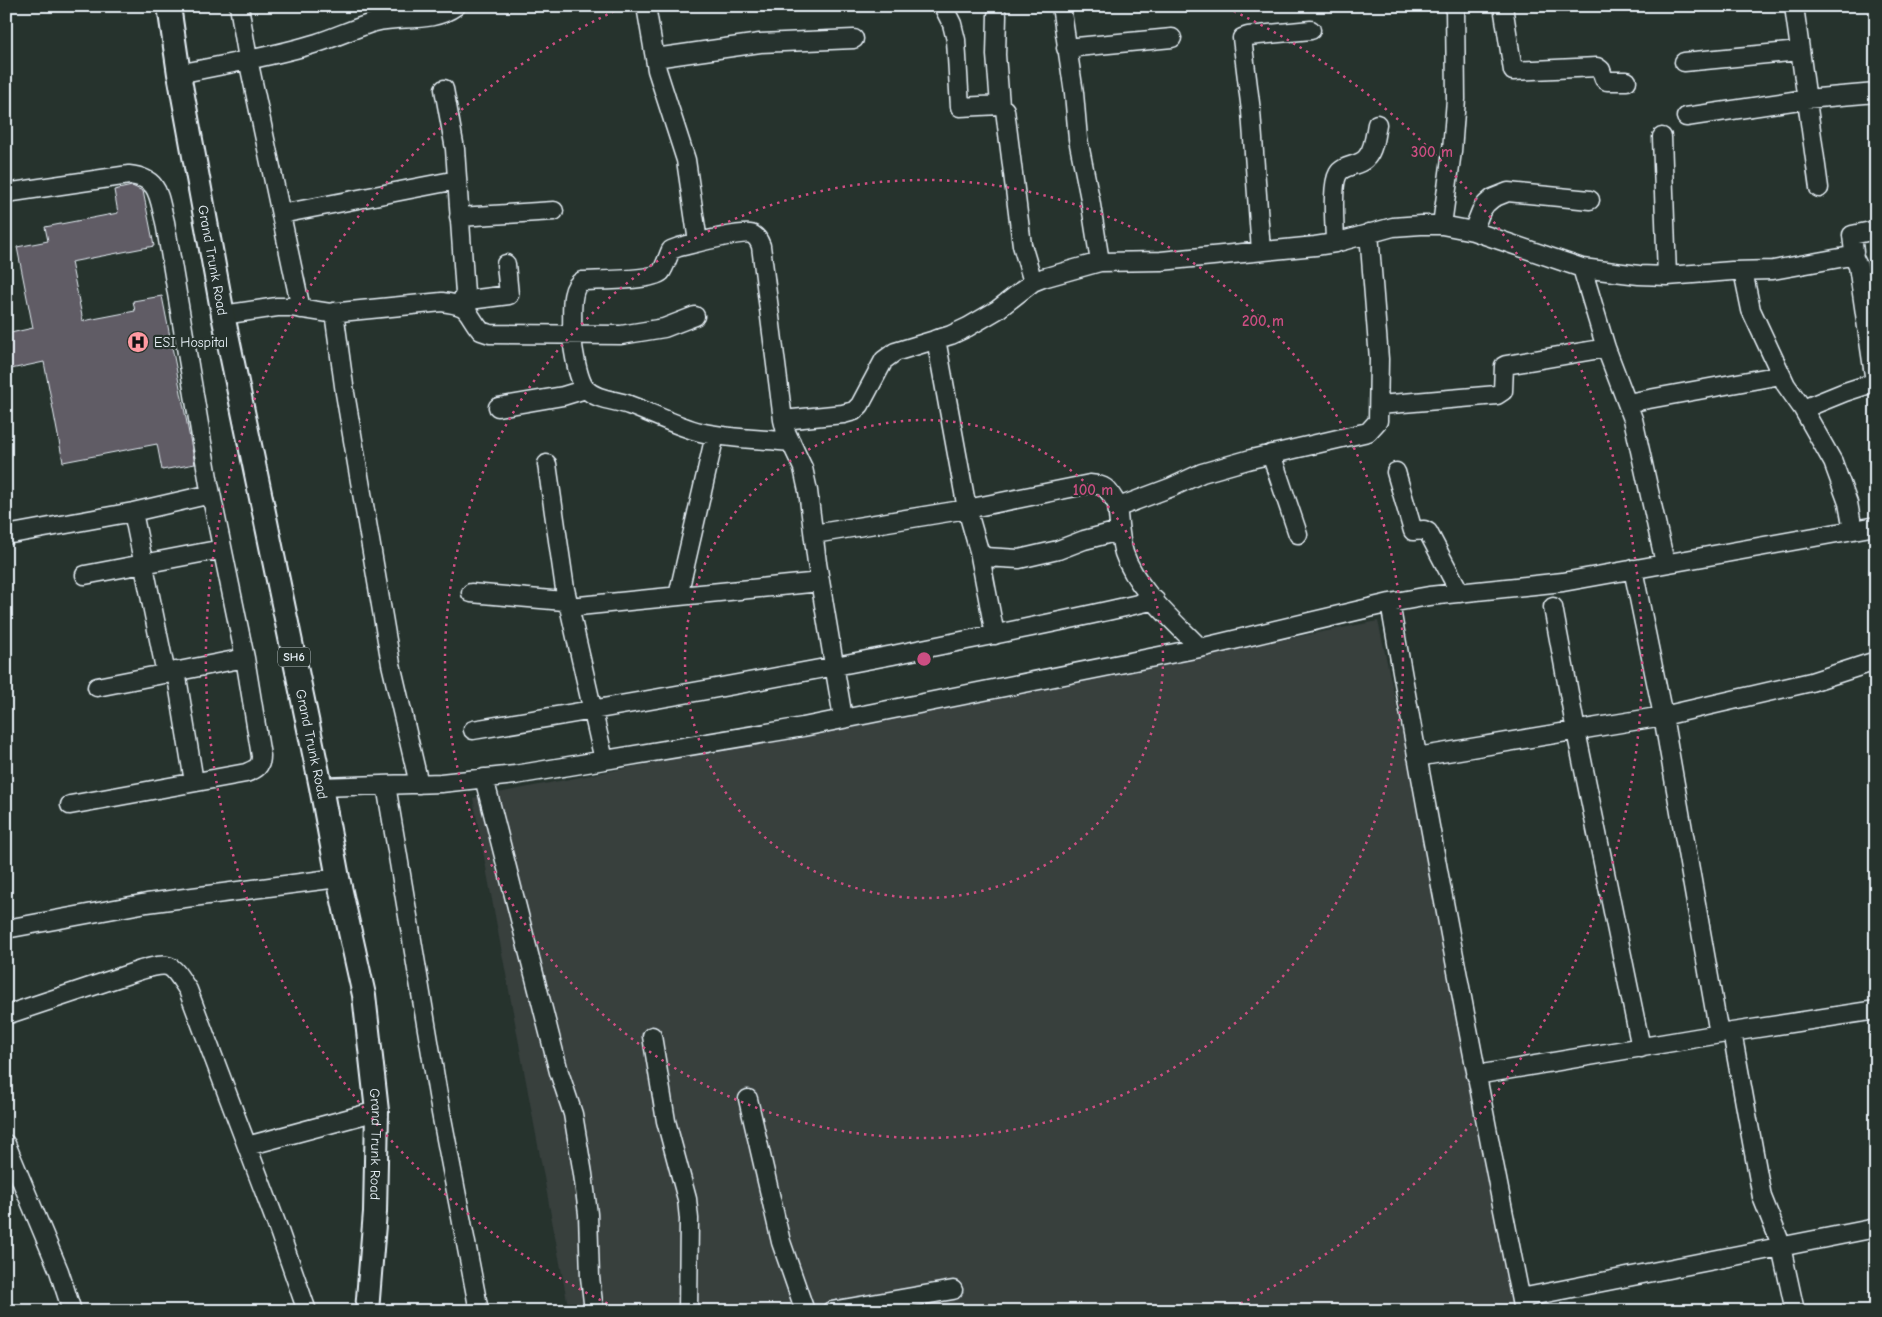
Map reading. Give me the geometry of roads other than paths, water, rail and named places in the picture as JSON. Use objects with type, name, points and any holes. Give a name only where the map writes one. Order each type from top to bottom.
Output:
[{"type":"main road","name":"Grand Trunk Road","points":[[168,6],[223,315],[321,787],[338,878],[364,995],[377,1111],[375,1212],[366,1311]]},
{"type":"street","points":[[239,6],[248,59],[301,309]]},
{"type":"street","points":[[179,74],[316,43],[376,22],[437,16],[456,6]]},
{"type":"street","points":[[646,6],[662,89],[686,160],[698,242]]},
{"type":"street","points":[[943,6],[956,40],[960,106],[962,108],[1000,105]]},
{"type":"street","points":[[1061,6],[1074,93],[1078,139],[1100,262]]},
{"type":"street","points":[[1442,225],[1452,151],[1456,100],[1455,6]]},
{"type":"street","points":[[1503,6],[1513,71],[1597,67],[1601,70],[1604,79],[1607,81],[1627,81]]},
{"type":"street","points":[[1794,6],[1819,188]]},
{"type":"street","points":[[997,15],[996,55],[1000,105],[1005,110],[1022,245],[1033,282]]},
{"type":"street","points":[[1261,251],[1251,111],[1242,38],[1311,30]]},
{"type":"street","points":[[1066,48],[1172,38]]},
{"type":"street","points":[[655,58],[760,43],[854,39]]},
{"type":"street","points":[[1684,62],[1800,51]]},
{"type":"street","points":[[444,89],[455,149],[465,293],[462,306]]},
{"type":"street","points":[[1686,117],[1806,99],[1876,93]]},
{"type":"street","points":[[1335,243],[1334,208],[1337,175],[1342,168],[1366,160],[1371,150],[1377,124]]},
{"type":"street","points":[[1662,137],[1667,276]]},
{"type":"street","points":[[6,194],[129,175],[142,176],[150,181],[156,190],[165,222],[211,494],[245,658],[261,756],[261,763],[258,768],[246,773],[70,805]]},
{"type":"street","points":[[281,214],[457,180]]},
{"type":"street","points":[[1473,231],[1486,204],[1493,198],[1508,192],[1590,200]]},
{"type":"street","points":[[459,217],[554,211]]},
{"type":"street","points":[[783,420],[843,414],[854,410],[860,405],[884,360],[895,352],[968,327],[997,310],[1033,282],[1100,262],[1161,261],[1335,243],[1394,227],[1421,225],[1442,225],[1473,231],[1582,268],[1639,275],[1667,276],[1743,270],[1773,270],[1853,256]]},
{"type":"street","points":[[1803,409],[1874,387],[1858,266],[1853,256],[1852,235],[1876,230]]},
{"type":"street","points":[[1117,504],[1124,505],[1172,487],[1202,473],[1271,454],[1368,432],[1378,421],[1380,359],[1370,233]]},
{"type":"street","points":[[791,442],[698,432],[627,404],[596,395],[586,389],[581,379],[571,334],[575,288],[578,283],[582,281],[638,278],[654,275],[661,271],[671,250],[698,242],[740,235],[751,234],[758,238],[761,246],[783,420],[803,468],[812,510],[820,582],[843,718]]},
{"type":"street","points":[[462,306],[468,300],[509,295],[506,264]]},
{"type":"street","points":[[1582,268],[1606,348],[1633,419],[1665,564]]},
{"type":"street","points":[[1743,270],[1751,310],[1781,375],[1833,462],[1848,503],[1854,530]]},
{"type":"street","points":[[223,315],[277,307],[315,312],[334,312],[442,302],[462,306],[469,311],[481,331],[490,334],[621,335],[664,328],[695,316]]},
{"type":"street","points":[[334,312],[345,393],[391,664],[419,784]]},
{"type":"street","points":[[936,339],[967,510],[979,551],[995,635]]},
{"type":"street","points":[[1379,405],[1497,395],[1502,391],[1504,366],[1506,365],[1606,348]]},
{"type":"street","points":[[1627,403],[1781,375]]},
{"type":"street","points":[[498,407],[563,396],[586,389]]},
{"type":"street","points":[[678,596],[715,435]]},
{"type":"street","points":[[1271,454],[1298,534]]},
{"type":"street","points":[[547,464],[569,608],[604,760]]},
{"type":"street","points":[[1396,472],[1413,532],[1424,530],[1428,532],[1460,593]]},
{"type":"street","points":[[814,534],[967,510],[1090,484],[1099,484],[1107,488],[1117,504],[1124,555],[1133,574],[1200,648]]},
{"type":"street","points":[[6,535],[133,512],[211,494]]},
{"type":"street","points":[[133,512],[171,672],[194,782]]},
{"type":"street","points":[[321,787],[419,784],[484,778],[604,760],[843,718],[1200,648],[1390,603],[1563,582],[1876,526]]},
{"type":"street","points":[[979,551],[986,557],[1019,559],[1058,550],[1084,540],[1120,531]]},
{"type":"street","points":[[84,575],[222,549]]},
{"type":"street","points":[[1633,569],[1725,1033],[1762,1197],[1781,1246],[1795,1311]]},
{"type":"street","points":[[569,608],[820,582]]},
{"type":"street","points":[[471,593],[564,601],[569,608]]},
{"type":"street","points":[[473,730],[593,711],[834,666],[1074,619],[1155,600]]},
{"type":"street","points":[[1390,603],[1476,1075],[1522,1304],[1781,1246],[1876,1228]]},
{"type":"street","points":[[1553,608],[1641,1048]]},
{"type":"street","points":[[97,687],[245,658]]},
{"type":"street","points":[[1417,757],[1663,716],[1812,682],[1876,661]]},
{"type":"street","points":[[484,778],[559,1072],[573,1114],[588,1214],[590,1277],[594,1311]]},
{"type":"street","points":[[386,785],[440,1104],[479,1311]]},
{"type":"street","points":[[6,929],[147,903],[338,878]]},
{"type":"street","points":[[6,1015],[161,964],[171,967],[188,990],[247,1146],[306,1311]]},
{"type":"street","points":[[1476,1075],[1725,1033],[1876,1010]]},
{"type":"street","points":[[652,1036],[666,1120],[687,1199],[689,1219],[688,1311]]},
{"type":"street","points":[[748,1099],[781,1242],[805,1311]]},
{"type":"street","points":[[247,1146],[377,1111]]},
{"type":"street","points":[[6,1144],[59,1270],[72,1311]]},
{"type":"street","points":[[831,1311],[953,1290]]},
{"type":"place","name":"ESI Hospital","points":[[138,342]]}]
